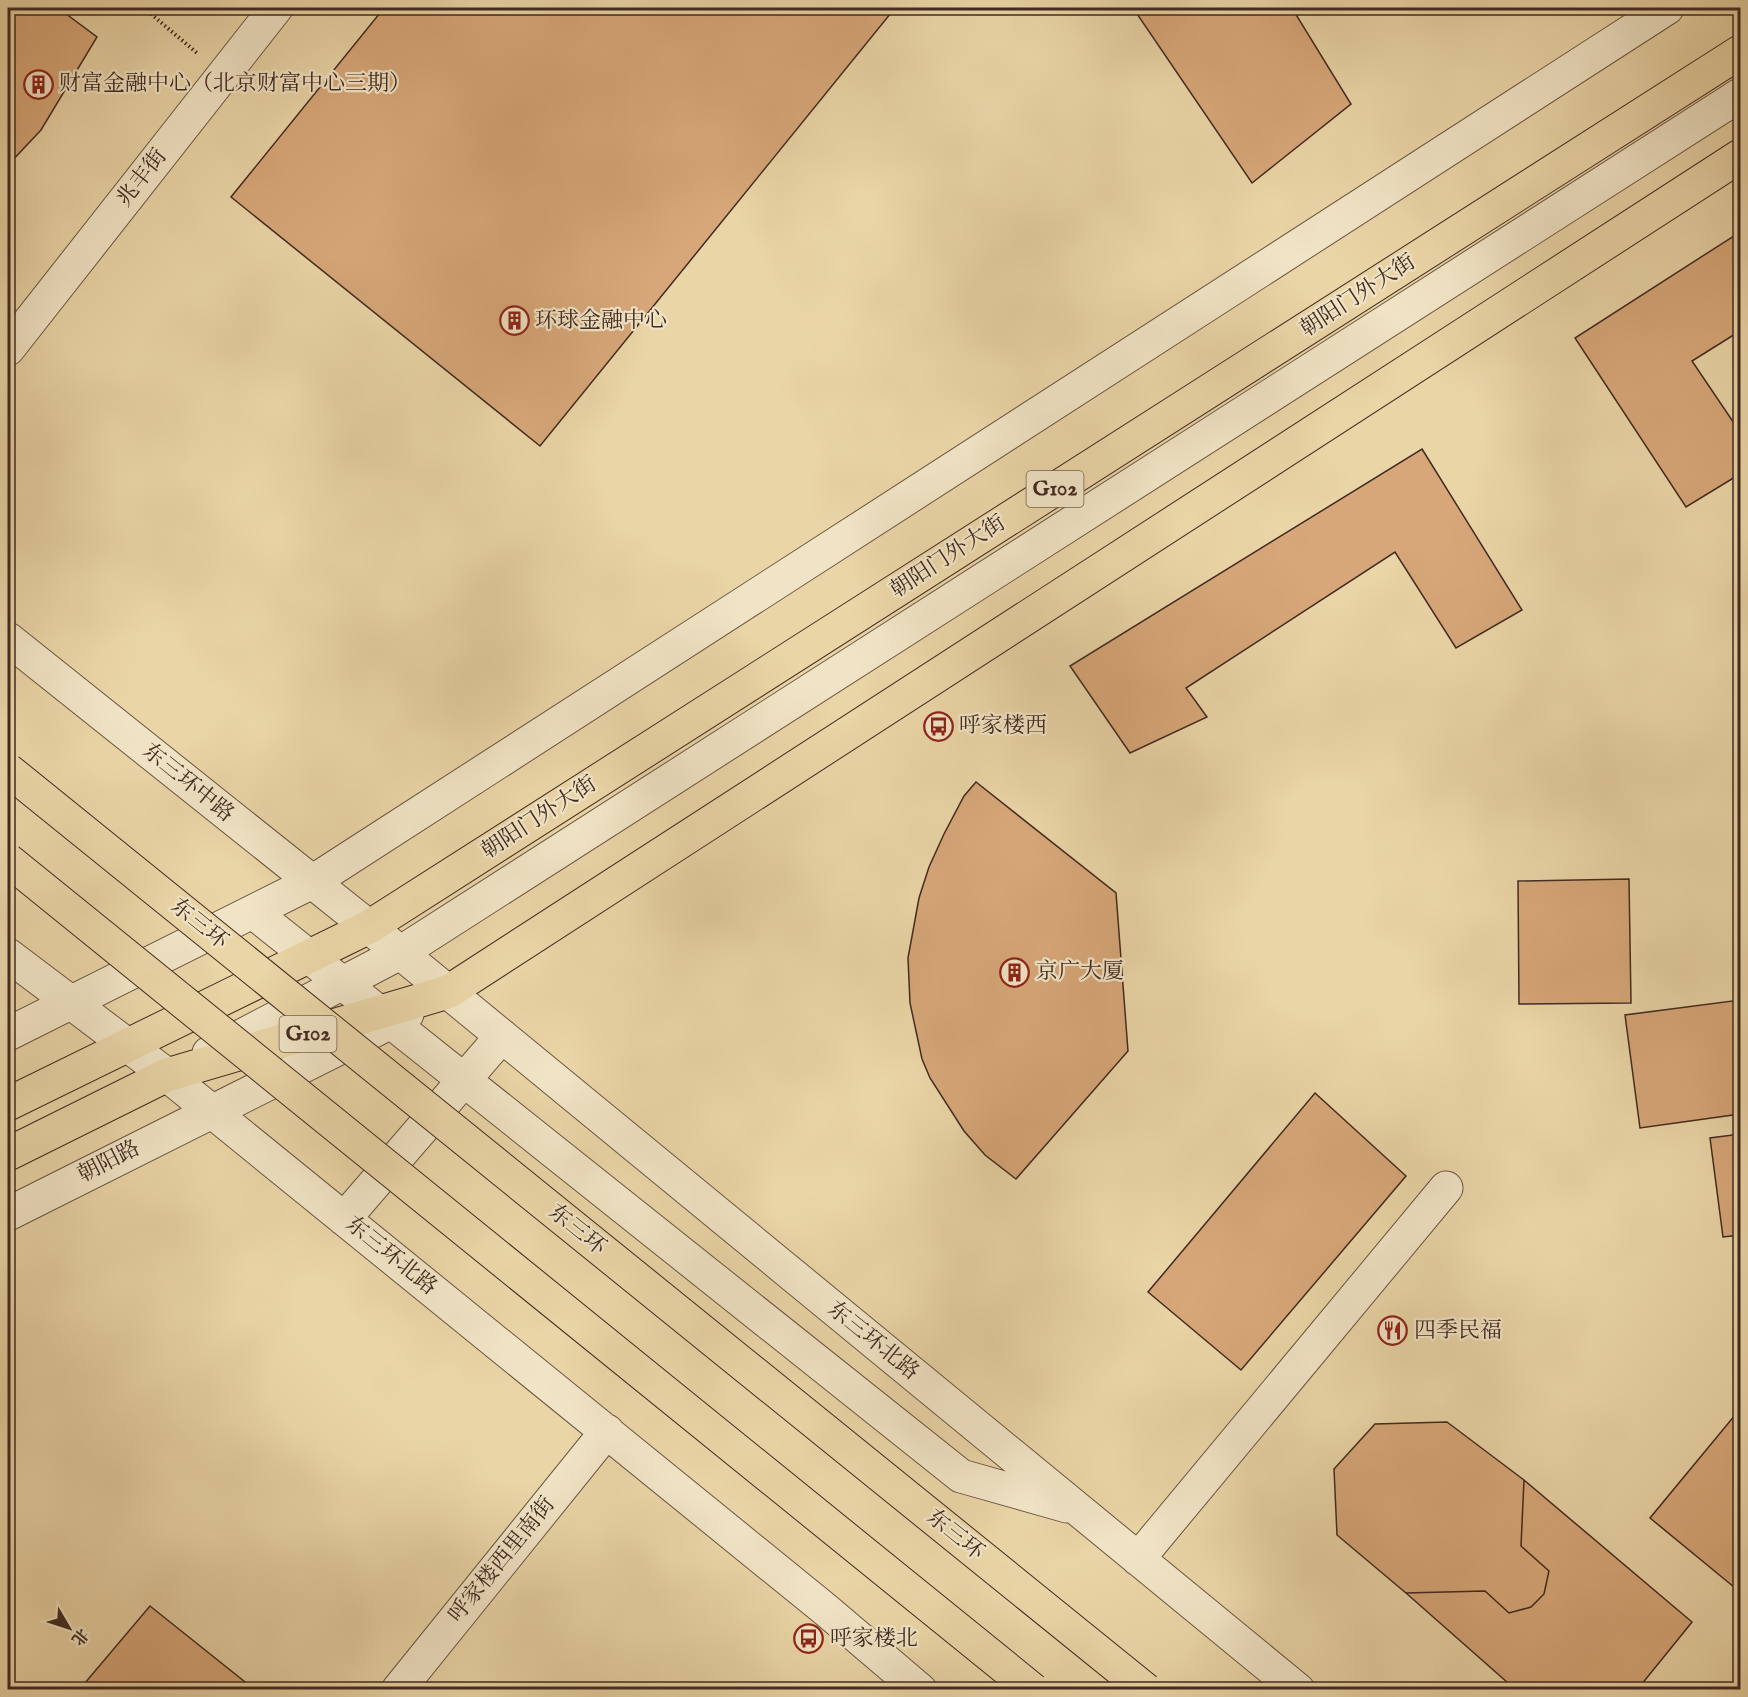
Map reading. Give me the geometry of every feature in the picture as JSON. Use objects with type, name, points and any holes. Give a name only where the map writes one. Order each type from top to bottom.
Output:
[{"type":"highway","name":"朝阳门外大街","points":[[369,927],[1740,52]]},
{"type":"highway","name":"G102","points":[[8,1154],[167,1075],[386,1017],[448,992],[1740,156]]},
{"type":"highway","name":"东三环","points":[[8,770],[1146,1689]]},
{"type":"highway","points":[[8,860],[1033,1689]]},
{"type":"highway","name":"G102","points":[[8,1104],[369,927]]},
{"type":"street","name":"兆丰街","points":[[8,349],[276,8]]},
{"type":"street","points":[[8,1034],[312,882],[1667,8]]},
{"type":"street","points":[[167,1075],[400,953],[1740,95]]},
{"type":"street","name":"东三环中路","points":[[8,639],[400,953]]},
{"type":"street","points":[[253,912],[961,1476],[1079,1509]]},
{"type":"street","name":"东三环北路","points":[[400,953],[1298,1689]]},
{"type":"street","points":[[8,955],[71,1002]]},
{"type":"street","name":"东三环北路","points":[[71,1002],[212,1110],[920,1689]]},
{"type":"street","name":"朝阳路","points":[[8,1214],[212,1110],[386,1017]]},
{"type":"street","points":[[344,1219],[502,1036]]},
{"type":"street","points":[[1138,1558],[1446,1188]]},
{"type":"street","name":"呼家楼西里南街","points":[[398,1689],[607,1431]]},
{"type":"path","points":[[144,8],[223,75]]},
{"type":"building","name":"财富金融中心（北京财富中心三期）","points":[[8,8],[58,8],[97,37],[41,130],[8,165]]},
{"type":"building","name":"环球金融中心","points":[[384,8],[895,8],[540,446],[231,197]]},
{"type":"building","points":[[1133,8],[1292,8],[1351,104],[1252,183]]},
{"type":"building","points":[[1740,232],[1740,331],[1692,361],[1740,432],[1740,474],[1686,507],[1575,338]]},
{"type":"building","points":[[1422,449],[1522,610],[1456,648],[1395,552],[1186,688],[1207,717],[1130,753],[1070,666]]},
{"type":"building","name":"京广大厦","points":[[976,782],[1116,893],[1128,1051],[1016,1179],[985,1155],[964,1131],[930,1078],[922,1059],[910,1003],[908,958],[919,898],[929,867],[944,834],[964,796]]},
{"type":"building","points":[[1629,879],[1631,1003],[1519,1004],[1518,881]]},
{"type":"building","points":[[1740,1000],[1740,1114],[1640,1128],[1625,1015]]},
{"type":"building","points":[[1315,1093],[1406,1176],[1241,1370],[1148,1292]]},
{"type":"building","points":[[1740,1134],[1740,1235],[1723,1237],[1710,1138]]},
{"type":"building","points":[[1740,1409],[1740,1592],[1650,1518]]},
{"type":"building","points":[[1447,1422],[1524,1480],[1521,1546],[1549,1571],[1544,1594],[1531,1607],[1509,1613],[1485,1591],[1406,1593],[1337,1535],[1334,1469],[1375,1424]]},
{"type":"building","points":[[1524,1480],[1692,1622],[1637,1690],[1516,1690],[1406,1593],[1485,1591],[1509,1613],[1531,1607],[1544,1594],[1549,1571],[1521,1546]]},
{"type":"building","points":[[150,1606],[255,1690],[79,1690]]},
{"type":"place","name":"财富金融中心（北京财富中心三期）","points":[[38,84]]},
{"type":"place","name":"环球金融中心","points":[[514,321]]},
{"type":"place","name":"呼家楼西","points":[[938,726]]},
{"type":"place","name":"京广大厦","points":[[1015,972]]},
{"type":"place","name":"四季民福","points":[[1393,1331]]},
{"type":"place","name":"呼家楼北","points":[[809,1639]]}]
